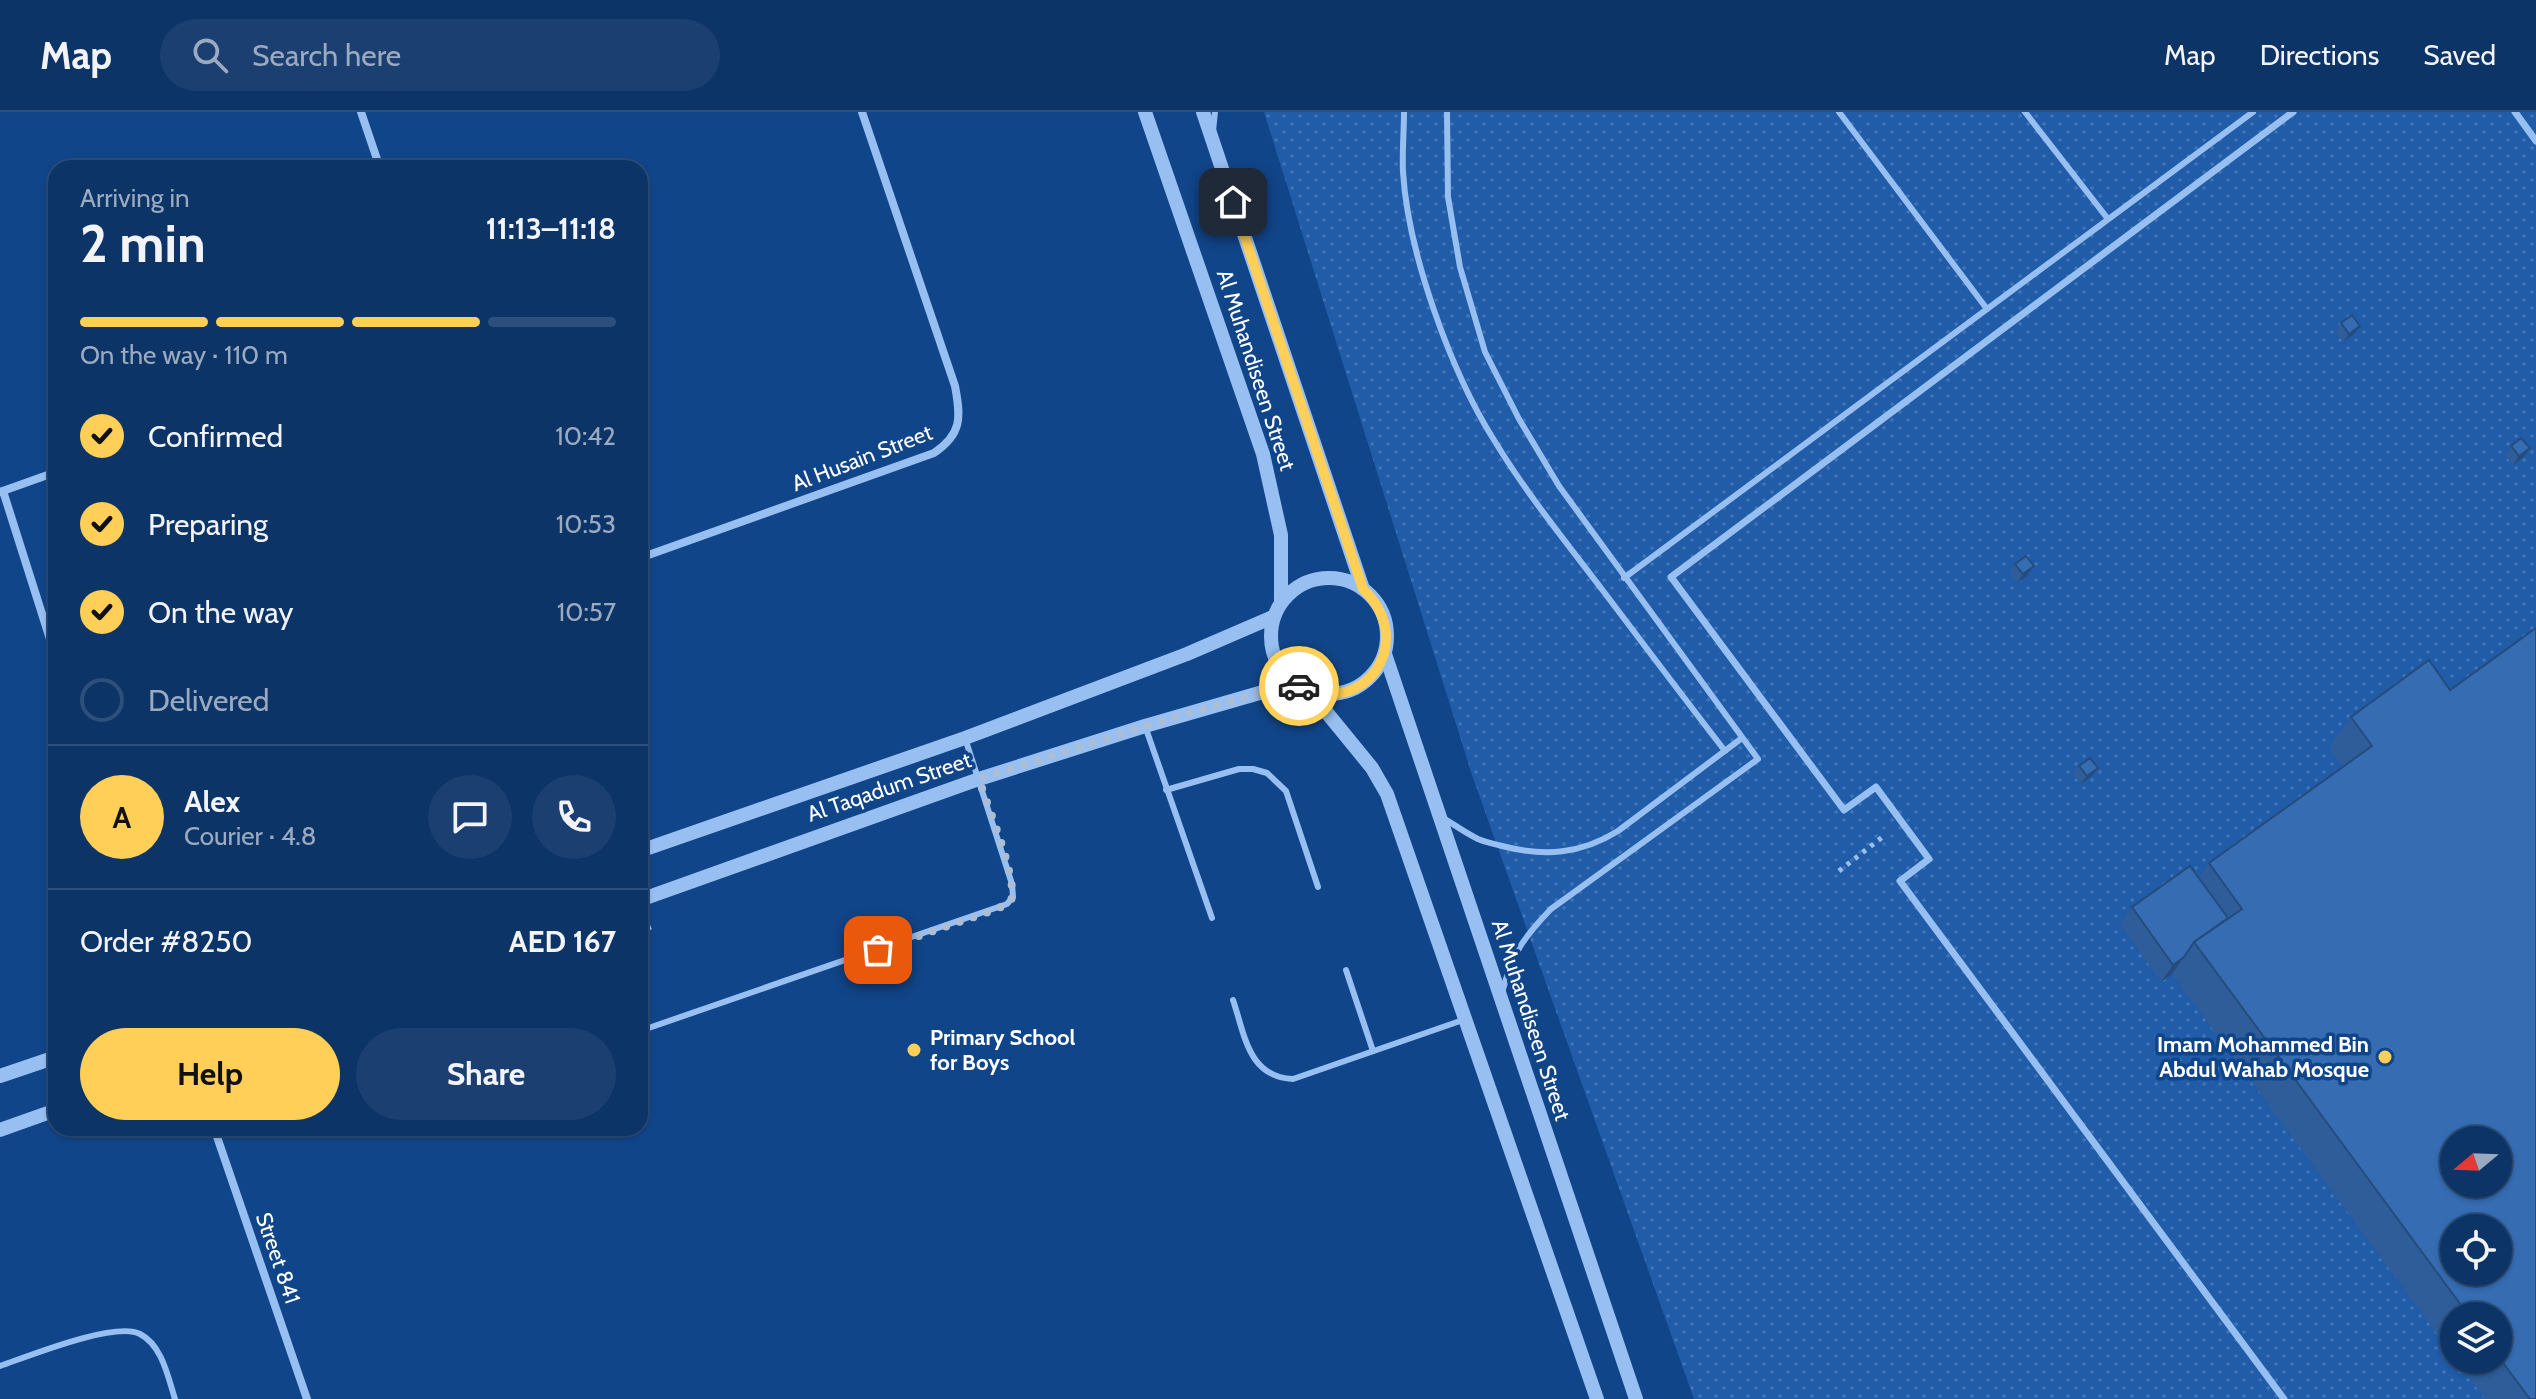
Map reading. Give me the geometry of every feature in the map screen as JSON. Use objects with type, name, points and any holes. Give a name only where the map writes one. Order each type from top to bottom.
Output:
[{"type":"street","points":[[361,112],[377,160]]},
{"type":"street","name":"Al Husain Street","points":[[648,555],[934,453],[949,443],[958,427],[955,386],[862,112]]},
{"type":"street","name":"Al Muhandiseen Street","points":[[1145,112],[1263,454],[1281,535],[1281,601]]},
{"type":"street","name":"Al Muhandiseen Street","points":[[1203,112],[1363,589]]},
{"type":"street","points":[[2284,1399],[1900,881],[1929,859],[1876,787],[1844,810],[1671,577],[2293,112]]},
{"type":"street","points":[[2515,112],[2536,141]]},
{"type":"street","points":[[48,475],[1,491],[48,634]]},
{"type":"street","points":[[1329,577],[1347,580],[1363,589],[1376,601],[1385,618],[1385,654],[1376,671],[1363,684],[1346,692],[1328,695],[1310,692],[1294,683],[1281,670],[1272,654],[1270,635],[1273,617],[1281,601],[1294,588],[1310,579],[1329,577]]},
{"type":"street","name":"Al Taqadum Street","points":[[648,848],[965,738],[1187,654],[1273,617]]},
{"type":"street","name":"Al Muhandiseen Street","points":[[1385,654],[1636,1399]]},
{"type":"street","name":"Al Taqadum Street","points":[[648,897],[979,779],[1294,683]]},
{"type":"street","points":[[1310,692],[1372,768],[1387,794],[1597,1399]]},
{"type":"street","points":[[0,1076],[48,1060]]},
{"type":"street","points":[[0,1130],[48,1113]]},
{"type":"street","name":"Street 841","points":[[217,1136],[307,1399]]},
{"type":"lane","points":[[1213,142],[1215,112]]},
{"type":"lane","points":[[1404,112],[1403,172],[1408,213],[1424,277],[1443,333],[1471,399],[1493,439],[1537,504],[1725,751]]},
{"type":"lane","points":[[1447,112],[1448,197],[1460,267],[1485,352],[1519,419],[1559,486],[1758,759],[1551,909],[1529,932],[1510,963],[1500,1000]]},
{"type":"lane","points":[[1839,112],[1987,309]]},
{"type":"lane","points":[[2025,112],[2108,219]]},
{"type":"lane","points":[[1624,578],[2253,112]]},
{"type":"lane","points":[[1145,726],[1212,918]]},
{"type":"lane","points":[[648,1028],[1007,904],[1013,897],[1012,884],[965,738]]},
{"type":"lane","points":[[1441,817],[1480,840],[1519,850],[1544,853],[1583,848],[1601,842],[1618,831],[1742,738]]},
{"type":"lane","points":[[1166,790],[1239,769],[1267,773],[1286,791],[1318,887]]},
{"type":"lane","points":[[1346,970],[1373,1051]]},
{"type":"lane","points":[[1233,1000],[1258,1065],[1280,1078],[1293,1079],[1466,1019]]},
{"type":"lane","points":[[0,1366],[124,1329],[141,1334],[152,1344],[162,1361],[175,1399]]},
{"type":"path","points":[[1839,871],[1870,846]]},
{"type":"shaded area","points":[[1264,112],[2536,112],[2536,1399],[1694,1399],[1472,775]]},
{"type":"building","points":[[2352,315],[2360,326],[2349,334],[2341,323]]},
{"type":"building","points":[[2521,438],[2530,448],[2519,456],[2511,446]]},
{"type":"building","points":[[2026,556],[2034,566],[2023,574],[2015,564]]},
{"type":"building","name":"Imam Mohammed Bin Abdul Wahab Mosque","points":[[2536,628],[2536,1399],[2530,1399],[2511,1374],[2512,1302],[2459,1302],[2447,1286],[2512,1286],[2512,1214],[2440,1214],[2440,1277],[2194,942],[2242,909],[2209,863],[2372,746],[2351,717],[2429,660],[2450,690]]},
{"type":"building","points":[[2090,758],[2098,768],[2087,776],[2079,766]]},
{"type":"building","points":[[2190,866],[2228,918],[2194,942],[2184,957],[2173,965],[2132,907]]},
{"type":"way so far","points":[[878,950],[997,909],[1013,897],[1003,850],[979,779],[1145,726],[1294,683],[1299,686]]},
{"type":"place","name":"Primary School for Boys","points":[[914,1050]]},
{"type":"place","name":"Imam Mohammed Bin Abdul Wahab Mosque","points":[[2385,1057]]},
{"type":"route","points":[[1233,202],[1363,589],[1376,601],[1385,618],[1385,654],[1376,671],[1363,684],[1346,692],[1328,695],[1310,692],[1299,686]]}]
